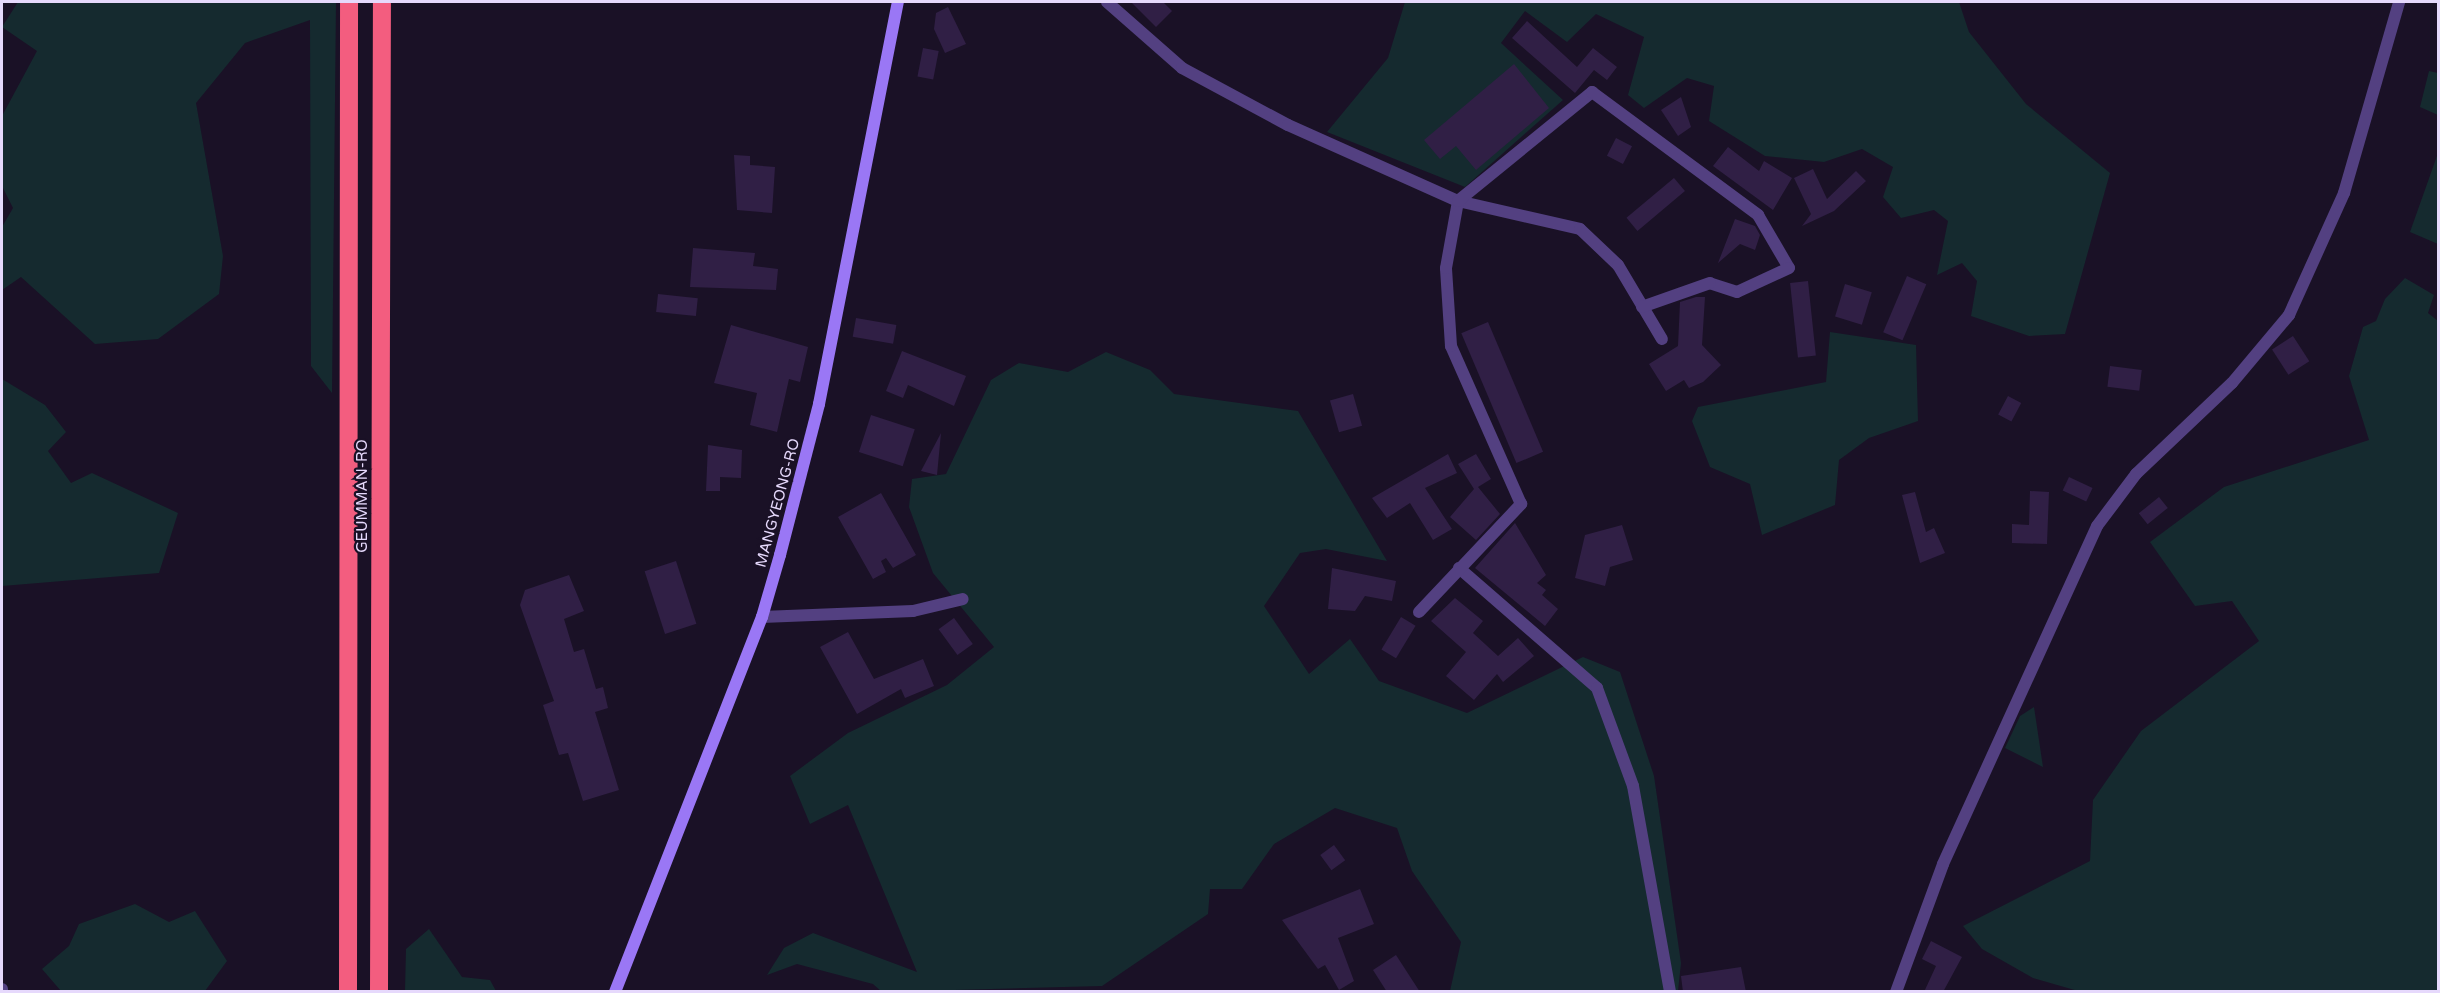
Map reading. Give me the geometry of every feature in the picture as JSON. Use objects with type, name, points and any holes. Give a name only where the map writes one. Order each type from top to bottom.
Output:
[{"type":"highway","name":"GEUMMAN-RO","points":[[348,992],[349,2]]},
{"type":"highway","name":"GEUMMAN-RO","points":[[379,992],[382,2]]},
{"type":"street","name":"MANGYEONG-RO","points":[[615,992],[762,617],[819,404],[898,2]]},
{"type":"street","points":[[1107,2],[1182,68],[1288,125],[1458,201],[1580,229],[1618,265],[1662,339]]},
{"type":"street","points":[[1896,992],[1942,864],[2097,526],[2136,474],[2232,382],[2289,315],[2344,193],[2399,2]]},
{"type":"street","points":[[1419,612],[1521,504],[1451,346],[1446,268],[1458,201],[1592,92],[1758,215],[1789,268],[1737,291],[1710,283],[1642,308]]},
{"type":"street","points":[[1459,568],[1597,688],[1633,786],[1670,992]]},
{"type":"street","points":[[762,617],[913,610],[963,599]]},
{"type":"green space","points":[[18,2],[336,2],[332,393],[311,366],[310,20],[245,43],[196,103],[223,256],[219,294],[158,339],[95,344],[21,277],[2,290],[2,227],[13,208],[2,186],[2,116],[37,51],[2,27]]},
{"type":"green space","points":[[1405,2],[1959,2],[1969,32],[2026,104],[2110,173],[2065,334],[2029,336],[1971,316],[1977,281],[1962,263],[1937,275],[1948,221],[1934,210],[1901,218],[1883,197],[1893,167],[1862,149],[1824,162],[1765,156],[1709,121],[1714,86],[1687,78],[1644,108],[1628,95],[1644,37],[1596,14],[1567,42],[1525,11],[1501,43],[1563,100],[1465,187],[1327,132],[1388,58]]},
{"type":"green space","points":[[2429,71],[2438,73],[2438,115],[2420,107]]},
{"type":"green space","points":[[2438,153],[2438,244],[2410,232]]},
{"type":"green space","points":[[2405,278],[2434,295],[2428,313],[2438,321],[2438,991],[2078,991],[2033,978],[1982,949],[1963,926],[2090,861],[2093,800],[2141,731],[2259,641],[2232,601],[2195,606],[2150,542],[2224,487],[2369,440],[2349,376],[2363,327],[2376,321],[2385,299]]},
{"type":"green space","points":[[1830,332],[1916,345],[1918,421],[1869,438],[1839,460],[1835,505],[1762,535],[1750,484],[1710,467],[1692,421],[1698,407],[1826,382]]},
{"type":"green space","points":[[1106,352],[1150,370],[1174,394],[1298,411],[1387,561],[1326,549],[1300,553],[1264,606],[1309,674],[1350,639],[1379,681],[1467,713],[1583,657],[1620,672],[1654,776],[1681,963],[1678,991],[1450,991],[1461,942],[1412,871],[1397,828],[1335,808],[1274,844],[1242,889],[1210,889],[1208,914],[1102,986],[882,992],[873,984],[797,964],[767,975],[784,948],[813,933],[917,972],[848,805],[810,824],[790,776],[848,733],[947,685],[994,647],[933,573],[909,507],[912,479],[946,474],[991,380],[1019,363],[1068,372]]},
{"type":"green space","points":[[2,379],[45,405],[66,432],[48,451],[71,483],[92,473],[178,513],[159,573],[2,586]]},
{"type":"green space","points":[[2034,707],[2043,767],[2005,748],[2020,716]]},
{"type":"green space","points":[[135,904],[169,922],[195,911],[227,961],[205,991],[61,991],[42,969],[69,946],[79,924]]},
{"type":"green space","points":[[429,929],[462,977],[490,980],[496,991],[405,991],[406,949]]},
{"type":"building","points":[[1131,2],[1163,2],[1172,11],[1156,27]]},
{"type":"building","points":[[948,7],[966,44],[945,53],[934,29],[936,13]]},
{"type":"building","points":[[1527,21],[1577,67],[1593,48],[1617,67],[1607,80],[1594,70],[1575,93],[1512,38]]},
{"type":"building","points":[[923,48],[939,51],[933,80],[917,76]]},
{"type":"building","points":[[1514,64],[1549,108],[1476,170],[1456,146],[1440,159],[1424,140]]},
{"type":"building","points":[[1681,97],[1691,127],[1678,136],[1661,110]]},
{"type":"building","points":[[1616,138],[1632,146],[1623,164],[1607,156]]},
{"type":"building","points":[[1728,147],[1759,171],[1764,161],[1792,178],[1773,210],[1713,166]]},
{"type":"building","points":[[734,155],[750,156],[750,165],[775,167],[772,213],[737,210]]},
{"type":"building","points":[[1813,169],[1827,199],[1856,171],[1866,181],[1834,211],[1802,226],[1811,214],[1794,178]]},
{"type":"building","points":[[1674,178],[1685,191],[1637,231],[1627,218]]},
{"type":"building","points":[[1735,219],[1755,226],[1760,235],[1755,250],[1740,244],[1718,263]]},
{"type":"building","points":[[693,248],[755,253],[753,266],[778,269],[776,290],[690,287]]},
{"type":"building","points":[[1907,276],[1926,284],[1902,340],[1883,332]]},
{"type":"building","points":[[1808,281],[1816,356],[1798,357],[1790,283]]},
{"type":"building","points":[[1845,284],[1872,292],[1862,325],[1835,317]]},
{"type":"building","points":[[658,294],[698,298],[696,316],[656,312]]},
{"type":"building","points":[[1705,297],[1702,345],[1721,365],[1703,382],[1689,388],[1684,380],[1666,391],[1649,364],[1678,346],[1680,302]]},
{"type":"building","points":[[856,318],[896,325],[893,344],[853,337]]},
{"type":"building","points":[[1488,322],[1543,452],[1516,463],[1461,333]]},
{"type":"building","points":[[731,325],[808,347],[800,382],[789,379],[777,432],[750,425],[757,393],[714,383]]},
{"type":"building","points":[[2293,336],[2309,361],[2288,375],[2272,350]]},
{"type":"building","points":[[902,351],[966,376],[954,406],[908,385],[903,398],[886,391]]},
{"type":"building","points":[[2110,366],[2142,370],[2139,391],[2107,387]]},
{"type":"building","points":[[1353,394],[1362,426],[1339,432],[1330,401]]},
{"type":"building","points":[[2008,396],[2021,403],[2011,422],[1998,415]]},
{"type":"building","points":[[871,415],[915,429],[903,466],[859,452]]},
{"type":"building","points":[[941,433],[937,475],[921,471]]},
{"type":"building","points":[[708,445],[742,450],[741,478],[720,477],[720,491],[706,491]]},
{"type":"building","points":[[1448,454],[1457,473],[1425,488],[1452,529],[1433,540],[1410,503],[1387,518],[1372,498]]},
{"type":"building","points":[[1476,454],[1491,479],[1478,487],[1500,514],[1476,540],[1450,517],[1474,489],[1458,464]]},
{"type":"building","points":[[2069,477],[2093,488],[2086,502],[2063,491]]},
{"type":"building","points":[[2030,491],[2049,492],[2047,544],[2012,543],[2012,524],[2029,525]]},
{"type":"building","points":[[1915,492],[1926,532],[1934,528],[1945,553],[1920,563],[1902,495]]},
{"type":"building","points":[[881,493],[916,555],[893,568],[886,558],[881,561],[886,572],[873,579],[838,517]]},
{"type":"building","points":[[2159,497],[2168,508],[2148,524],[2139,513]]},
{"type":"building","points":[[1515,523],[1546,575],[1537,583],[1546,590],[1542,595],[1558,609],[1545,626],[1475,568]]},
{"type":"building","points":[[1622,525],[1633,560],[1610,567],[1605,586],[1575,578],[1585,535]]},
{"type":"building","points":[[676,561],[696,624],[665,634],[645,571]]},
{"type":"building","points":[[1332,568],[1396,581],[1392,601],[1365,596],[1355,611],[1328,609]]},
{"type":"building","points":[[569,575],[584,611],[564,619],[574,652],[584,649],[596,689],[603,687],[608,708],[595,712],[619,790],[583,801],[568,753],[559,755],[543,705],[554,701],[520,605],[525,590]]},
{"type":"building","points":[[1455,598],[1483,621],[1473,633],[1498,656],[1518,638],[1534,656],[1503,682],[1497,674],[1474,700],[1446,676],[1466,652],[1431,621]]},
{"type":"building","points":[[1401,617],[1416,626],[1396,658],[1381,650]]},
{"type":"building","points":[[954,618],[973,644],[957,655],[939,629]]},
{"type":"building","points":[[848,632],[874,679],[923,659],[934,686],[905,698],[901,689],[857,714],[820,647]]},
{"type":"building","points":[[1334,845],[1345,860],[1331,870],[1320,855]]},
{"type":"building","points":[[1360,889],[1374,924],[1338,938],[1354,981],[1339,990],[1325,965],[1318,969],[1282,920]]},
{"type":"building","points":[[1931,941],[1962,957],[1943,992],[1924,992],[1936,966],[1922,959]]},
{"type":"building","points":[[1396,955],[1420,992],[1387,992],[1373,970]]},
{"type":"building","points":[[1741,967],[1746,992],[1683,992],[1681,976]]}]
